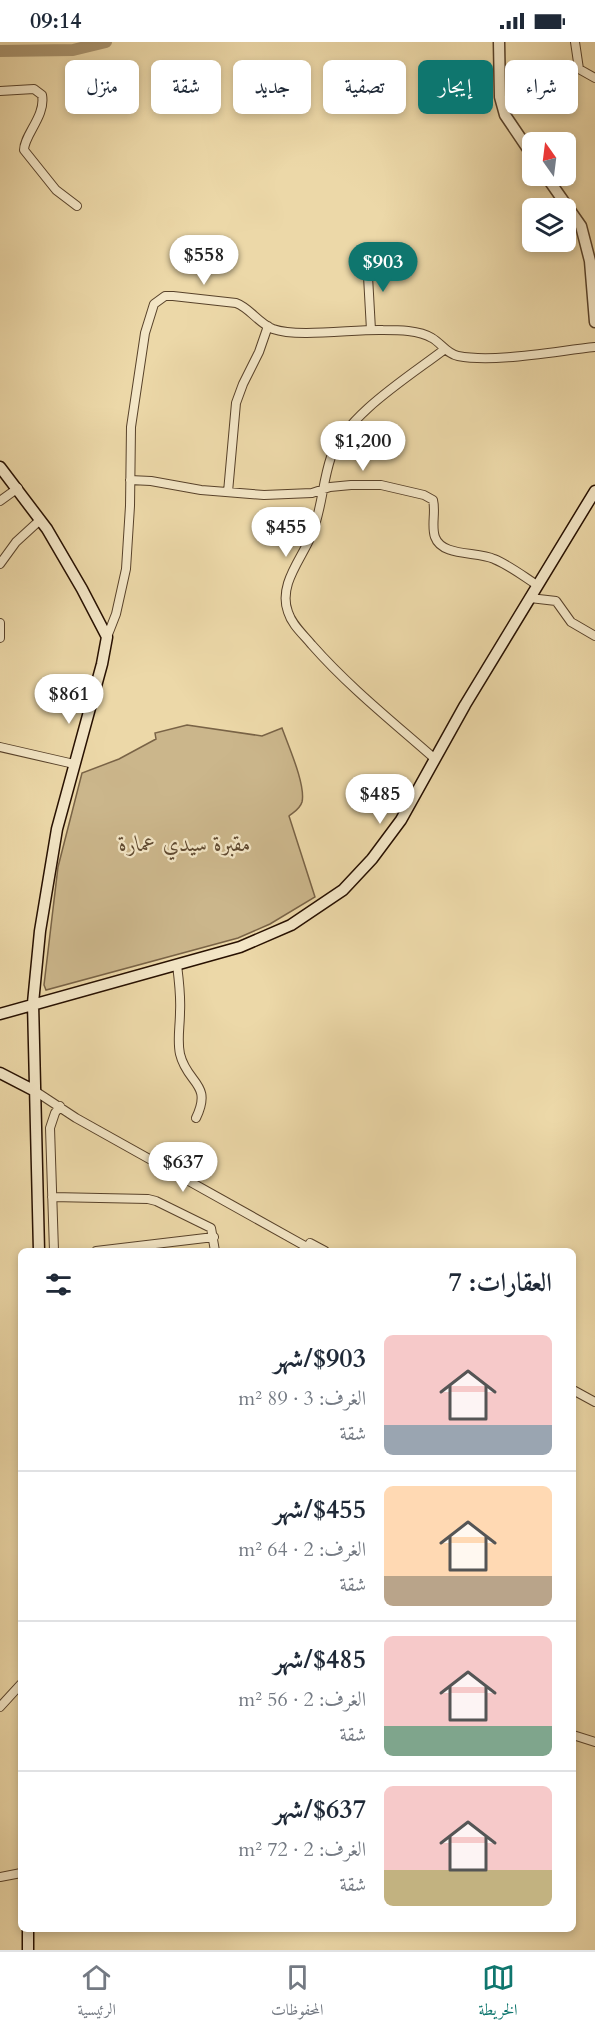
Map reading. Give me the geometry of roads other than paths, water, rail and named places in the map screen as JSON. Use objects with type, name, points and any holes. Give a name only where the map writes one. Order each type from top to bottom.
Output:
[{"type":"main road","points":[[499,42],[499,86],[502,106],[522,141]]},
{"type":"main road","points":[[553,186],[581,226],[593,275],[595,322]]},
{"type":"main road","points":[[0,467],[18,488],[65,558],[107,637],[102,664],[57,829],[40,932],[33,1003],[39,1168],[39,1248]]},
{"type":"main road","points":[[0,1014],[265,938],[318,908],[343,890],[392,834],[537,585],[595,491]]},
{"type":"main road","points":[[0,1073],[35,1091]]},
{"type":"main road","points":[[28,1932],[28,1950]]},
{"type":"street","points":[[575,42],[579,69],[593,75]]},
{"type":"street","points":[[0,91],[34,89],[42,95],[42,106],[24,145],[24,150],[56,190],[77,206]]},
{"type":"street","points":[[367,258],[371,330]]},
{"type":"street","points":[[107,637],[116,614],[126,568],[131,427],[145,333],[154,304],[165,296],[230,302],[245,307],[268,326],[290,332],[371,330],[425,335],[457,356],[497,357],[595,347]]},
{"type":"street","points":[[228,492],[236,403],[268,326]]},
{"type":"street","points":[[435,759],[366,700],[294,624],[287,610],[286,588],[315,527],[333,452],[353,422],[446,349]]},
{"type":"street","points":[[130,480],[264,495],[312,493],[351,485],[381,485],[431,498],[434,504],[435,537],[441,546],[455,552],[491,557],[537,585]]},
{"type":"street","points":[[0,501],[18,488]]},
{"type":"street","points":[[0,564],[16,542],[40,520]]},
{"type":"street","points":[[530,598],[556,602],[572,622],[595,636]]},
{"type":"street","points":[[0,623],[0,638]]},
{"type":"street","points":[[0,747],[74,764]]},
{"type":"street","points":[[177,965],[180,994],[179,1051],[182,1062],[201,1092],[203,1104],[196,1118]]},
{"type":"street","points":[[35,1091],[246,1210],[319,1248]]},
{"type":"street","points":[[54,1248],[50,1128],[60,1106]]},
{"type":"street","points":[[37,1124],[50,1128]]},
{"type":"street","points":[[39,1168],[51,1168]]},
{"type":"street","points":[[52,1197],[156,1201],[211,1228],[215,1248]]},
{"type":"street","points":[[246,1210],[309,1248]]},
{"type":"street","points":[[121,1248],[214,1237]]},
{"type":"street","points":[[576,1392],[595,1402]]},
{"type":"street","points":[[0,1707],[18,1687]]},
{"type":"street","points":[[576,1736],[595,1742]]},
{"type":"street","points":[[0,1877],[18,1874]]},
{"type":"waterway","points":[[0,51],[73,50],[106,42]]},
{"type":"park label","name":"مقبرة سيدي عمارة","points":[[185,844]]}]
